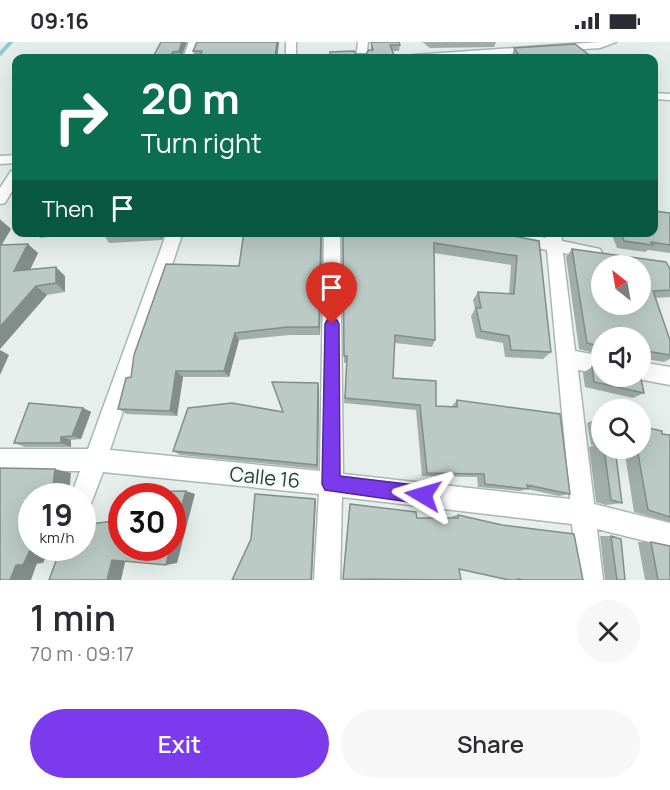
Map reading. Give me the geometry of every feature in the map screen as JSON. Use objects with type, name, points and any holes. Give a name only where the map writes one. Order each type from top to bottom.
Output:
[{"type":"street","points":[[466,54],[573,45],[600,45],[611,42]]},
{"type":"street","points":[[573,45],[585,54]]},
{"type":"street","points":[[0,199],[12,180]]},
{"type":"street","points":[[88,483],[173,237]]},
{"type":"street","points":[[327,580],[331,484],[332,237]]},
{"type":"street","points":[[526,237],[554,240],[609,255]]},
{"type":"street","points":[[554,240],[590,580]]},
{"type":"street","points":[[568,359],[591,363]]},
{"type":"street","points":[[651,373],[670,376]]},
{"type":"street","name":"Calle 16","points":[[0,459],[97,460],[331,484],[582,513],[670,535]]},
{"type":"building","points":[[161,42],[182,42],[179,51],[172,54],[155,54]]},
{"type":"building","points":[[197,42],[277,42],[276,54],[201,54],[202,51],[193,51]]},
{"type":"building","points":[[371,42],[399,42],[400,45],[390,45],[393,54],[366,54],[369,50],[373,50]]},
{"type":"building","points":[[575,44],[588,54],[518,54],[514,48]]},
{"type":"building","points":[[354,51],[356,54],[330,54],[330,52]]},
{"type":"building","points":[[658,212],[670,213],[670,245],[624,241],[623,237],[658,237]]},
{"type":"building","points":[[243,237],[321,237],[319,327],[288,327],[235,333],[224,371],[176,371],[170,411],[118,409],[126,378],[131,377],[134,355],[166,264],[239,266]]},
{"type":"building","points":[[343,237],[519,237],[539,241],[551,352],[511,350],[509,336],[481,331],[476,308],[481,308],[478,292],[514,294],[517,256],[434,243],[435,340],[395,335],[393,378],[436,381],[436,406],[457,407],[457,400],[560,414],[570,494],[527,485],[528,489],[485,484],[484,474],[427,473],[420,405],[345,398],[347,356],[344,356]]},
{"type":"building","points":[[28,244],[14,271],[56,267],[56,283],[36,286],[0,327],[0,245]]},
{"type":"building","points":[[572,249],[615,255],[591,255],[591,315],[651,315],[651,260],[666,262],[670,269],[670,290],[653,291],[670,340],[670,355],[651,352],[651,327],[591,327],[591,344],[587,343]]},
{"type":"building","points":[[272,382],[318,383],[317,465],[173,451],[188,408],[232,403],[283,412]]},
{"type":"building","points":[[617,387],[643,387],[644,393]]},
{"type":"building","points":[[29,403],[83,408],[72,436],[61,437],[61,443],[14,443]]},
{"type":"building","points":[[651,428],[670,435],[670,517],[648,510],[639,459],[651,459]]},
{"type":"building","points":[[605,459],[616,459],[622,503],[611,500]]},
{"type":"building","points":[[0,468],[55,469],[53,483],[18,483],[18,561],[25,561],[23,565],[16,565],[10,580],[0,580]]},
{"type":"building","points":[[255,494],[315,499],[311,580],[232,580],[251,539]]},
{"type":"building","points":[[350,504],[416,512],[417,518],[458,518],[458,515],[502,525],[574,534],[583,580],[509,580],[459,569],[461,580],[343,579]]},
{"type":"building","points":[[108,522],[108,561],[112,561],[107,580],[49,580],[56,561],[96,561],[96,523]]},
{"type":"building","points":[[611,536],[621,539],[625,580],[617,580]]},
{"type":"building","points":[[651,542],[670,546],[670,580],[658,580]]},
{"type":"building","points":[[123,561],[167,561],[166,565]]},
{"type":"waterway","points":[[0,54],[11,42]]},
{"type":"route","points":[[332,324],[331,484],[423,495]]}]
